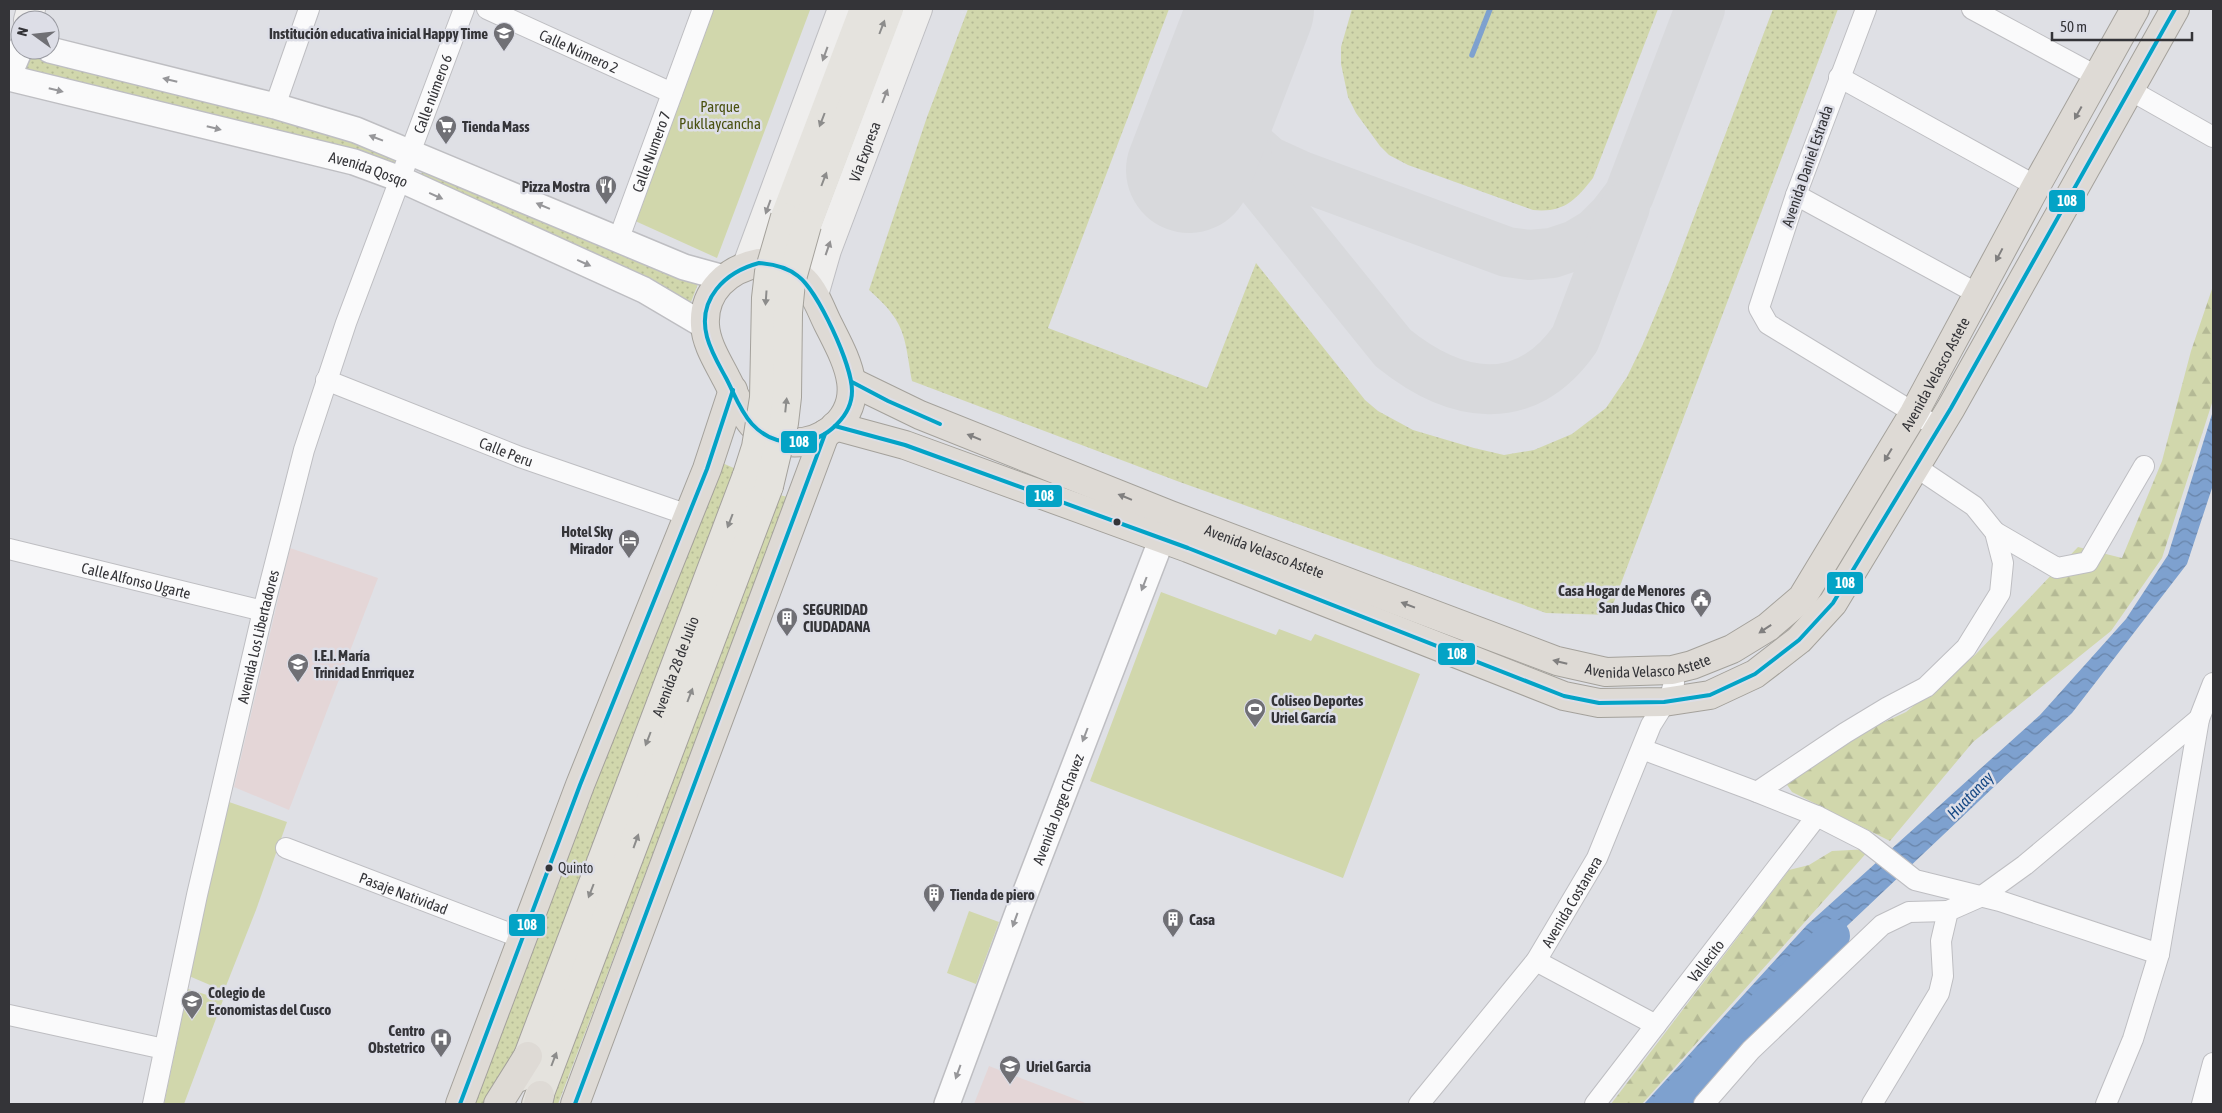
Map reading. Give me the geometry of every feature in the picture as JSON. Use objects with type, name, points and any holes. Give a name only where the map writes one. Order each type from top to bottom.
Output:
[{"type":"highway","name":"Avenida Velasco Astete","points":[[830,430],[905,444],[1166,527],[1557,661],[1606,672],[1672,670],[1692,666],[1732,649],[1768,627],[1802,598],[1914,413],[2036,186],[2135,9]]},
{"type":"highway","name":"Avenida Velasco Astete","points":[[852,382],[1166,527],[1564,696],[1599,703],[1664,702],[1710,695],[1754,674],[1798,640],[1833,603],[1939,428],[2175,9]]},
{"type":"highway","points":[[759,263],[773,264],[789,270],[804,281],[814,295],[848,363],[852,382],[851,399],[845,413],[830,430],[810,441],[791,443],[775,440],[753,426],[732,390],[711,347],[705,326],[706,308],[713,292],[735,272],[759,263]]},
{"type":"highway","points":[[460,1104],[629,659],[707,469],[732,390]]},
{"type":"highway","points":[[575,1104],[830,430]]},
{"type":"highway","points":[[498,1104],[528,1056]]},
{"type":"main road","points":[[735,272],[842,9]]},
{"type":"main road","points":[[796,221],[864,9]]},
{"type":"main road","name":"Vía Expresa","points":[[796,221],[889,9]]},
{"type":"main road","name":"Vía Expresa","points":[[814,295],[827,250],[918,9]]},
{"type":"main road","name":"Avenida 28 de Julio","points":[[510,1104],[758,481],[783,431],[787,397],[788,312],[796,221]]},
{"type":"main road","name":"Avenida 28 de Julio","points":[[538,1101],[758,481]]},
{"type":"street","points":[[275,106],[310,9]]},
{"type":"street","name":"Calle número 6","points":[[400,179],[464,9]]},
{"type":"street","name":"Calle Número 2","points":[[486,9],[672,93]]},
{"type":"street","name":"Calle Numero 7","points":[[619,238],[703,9]]},
{"type":"street","name":"Avenida Daniel Estrada","points":[[1866,9],[1796,195],[1759,308],[1768,324],[1914,413]]},
{"type":"street","points":[[1972,9],[2098,77]]},
{"type":"street","name":"Avenida Qosqo","points":[[60,52],[275,106],[356,130],[619,238],[684,267],[735,272]]},
{"type":"street","points":[[9,76],[16,60]]},
{"type":"street","name":"Avenida Qosqo","points":[[9,76],[354,162],[400,179],[644,290],[705,326]]},
{"type":"street","points":[[1839,77],[2036,186]]},
{"type":"street","points":[[2130,90],[2213,137]]},
{"type":"street","name":"Avenida Los Libertadores","points":[[153,1104],[197,895],[263,611],[304,450],[326,380],[400,179]]},
{"type":"street","points":[[1796,195],[1978,294]]},
{"type":"street","name":"Calle Peru","points":[[326,380],[520,457],[688,515]]},
{"type":"street","points":[[1914,413],[1939,428]]},
{"type":"street","points":[[1916,467],[1974,506],[1995,532],[2057,568],[2088,562],[2144,466]]},
{"type":"street","name":"Avenida Jorge Chavez","points":[[947,1104],[1018,912],[1166,527]]},
{"type":"street","points":[[1758,792],[1845,733],[1926,687],[1966,648],[2000,593],[2003,563],[1995,532]]},
{"type":"street","name":"Calle Alfonso Ugarte","points":[[9,549],[263,611]]},
{"type":"street","name":"Avenida Costanera","points":[[1419,1104],[1536,961],[1597,858],[1651,725],[1671,693],[1674,683],[1672,670]]},
{"type":"street","points":[[2106,1104],[2132,1039],[2159,954],[2199,718],[2213,683]]},
{"type":"street","points":[[1704,1104],[1751,1050],[1882,925],[1909,912],[1948,911],[1982,896],[2025,865],[2199,718]]},
{"type":"street","points":[[1642,749],[1758,792],[1816,816],[1864,840],[1915,880],[1982,896],[2159,954]]},
{"type":"street","name":"Vallecito","points":[[1595,1104],[1816,816]]},
{"type":"street","name":"Pasaje Natividad","points":[[286,848],[522,938]]},
{"type":"street","points":[[1872,1104],[1939,993],[1942,976],[1941,941],[1948,911]]},
{"type":"street","points":[[1536,961],[1656,1025]]},
{"type":"street","points":[[9,1015],[164,1049]]},
{"type":"street","points":[[2202,1104],[2213,1063]]},
{"type":"shaded area","name":"I.E.I. María Trinidad Enrriquez","points":[[290,548],[378,578],[289,810],[234,787]]},
{"type":"shaded area","name":"Uriel Garcia","points":[[989,1066],[1088,1104],[974,1104]]},
{"type":"green space","name":"Parque Pukllaycancha","points":[[711,9],[810,10],[717,258],[633,220]]},
{"type":"green space","points":[[968,9],[1169,9],[1048,328],[1207,388],[1256,263],[1365,400],[1378,411],[1413,430],[1504,455],[1534,450],[1572,434],[1606,408],[1627,377],[1670,280],[1773,9],[1838,9],[1609,615],[1546,613],[1177,481],[912,381],[905,340],[897,321],[881,301],[869,290],[927,117]]},
{"type":"green space","points":[[1352,9],[1658,9],[1593,178],[1568,204],[1552,210],[1533,210],[1408,165],[1389,155],[1380,146],[1356,113],[1348,97],[1341,64],[1341,47]]},
{"type":"green space","points":[[60,58],[317,124],[397,151],[394,168],[15,70],[24,60],[60,60]]},
{"type":"green space","points":[[428,167],[698,284],[691,302],[413,181]]},
{"type":"green space","points":[[2213,286],[2213,400],[2162,558],[2111,631],[1973,742],[1890,841],[1792,792],[1783,779],[1848,739],[1906,712],[1975,655],[2078,547],[2122,558],[2162,461],[2191,351]]},
{"type":"green space","points":[[720,462],[736,469],[494,1104],[475,1104],[623,708]]},
{"type":"green space","points":[[775,494],[788,497],[558,1104],[541,1104]]},
{"type":"green space","name":"Coliseo Deportes Uriel García","points":[[1161,592],[1276,635],[1279,629],[1311,641],[1315,634],[1420,674],[1343,878],[1090,781]]},
{"type":"green space","points":[[229,802],[287,822],[256,910],[224,991],[189,976]]},
{"type":"green space","points":[[1870,849],[1642,1104],[1611,1104],[1789,870],[1809,865],[1832,851]]},
{"type":"green space","points":[[969,911],[999,922],[976,984],[947,973]]},
{"type":"green space","points":[[188,989],[223,1000],[184,1104],[164,1104]]},
{"type":"water","points":[[2213,411],[2213,485],[2187,564],[2072,713],[1792,978],[1728,1045],[1678,1104],[1644,1104],[1807,925],[2040,715],[2126,619],[2168,555]]},
{"type":"waterway","points":[[1472,55],[1490,9]]},
{"type":"waterway","name":"Huatanay","points":[[1670,1104],[1833,936]]},
{"type":"taxiway","points":[[1237,43],[1228,80],[1228,101],[1232,121],[1245,141],[1268,161],[1301,176],[1507,252],[1529,255],[1552,253],[1576,245],[1596,233],[1612,217],[1629,195],[1700,9]]},
{"type":"taxiway","points":[[1245,141],[1247,160],[1254,176],[1393,348],[1417,365],[1441,378],[1465,386],[1488,389],[1512,387],[1534,378],[1555,362],[1575,339],[1625,207]]},
{"type":"runway","points":[[1189,170],[1251,9]]},
{"type":"transit line","name":"108","points":[[835,426],[905,445],[1188,548],[1564,696],[1599,703],[1664,702],[1710,695],[1755,674],[1799,640],[1833,603],[1951,408],[2175,9]]},
{"type":"transit line","name":"108","points":[[759,263],[785,268],[798,276],[806,284],[824,312],[840,347],[851,379],[852,391],[848,409],[837,424],[817,438],[795,442],[783,441],[761,432],[752,424],[738,402],[707,337],[706,311],[716,289],[735,273],[759,263]]},
{"type":"transit line","name":"108","points":[[852,382],[888,401],[940,424]]},
{"type":"transit line","name":"108","points":[[460,1104],[580,785],[707,469],[733,390]]},
{"type":"transit line","name":"108","points":[[575,1104],[825,434]]},
{"type":"place","name":"Institución educativa inicial Happy Time","points":[[504,52]]},
{"type":"place","name":"Tienda Mass","points":[[446,145]]},
{"type":"place","name":"Pizza Mostra","points":[[606,205]]},
{"type":"place","name":"Hotel Sky Mirador","points":[[629,559]]},
{"type":"place","name":"Casa Hogar de Menores San Judas Chico","points":[[1701,618]]},
{"type":"place","name":"SEGURIDAD CIUDADANA","points":[[787,637]]},
{"type":"place","name":"I.E.I. María Trinidad Enrriquez","points":[[298,683]]},
{"type":"place","name":"Coliseo Deportes Uriel García","points":[[1255,728]]},
{"type":"place","name":"Quinto","points":[[549,868]]},
{"type":"place","name":"Tienda de piero","points":[[934,913]]},
{"type":"place","name":"Casa","points":[[1173,938]]},
{"type":"place","name":"Colegio de Economistas del Cusco","points":[[192,1020]]},
{"type":"place","name":"Centro Obstetrico","points":[[441,1058]]},
{"type":"place","name":"Uriel Garcia","points":[[1010,1085]]}]
